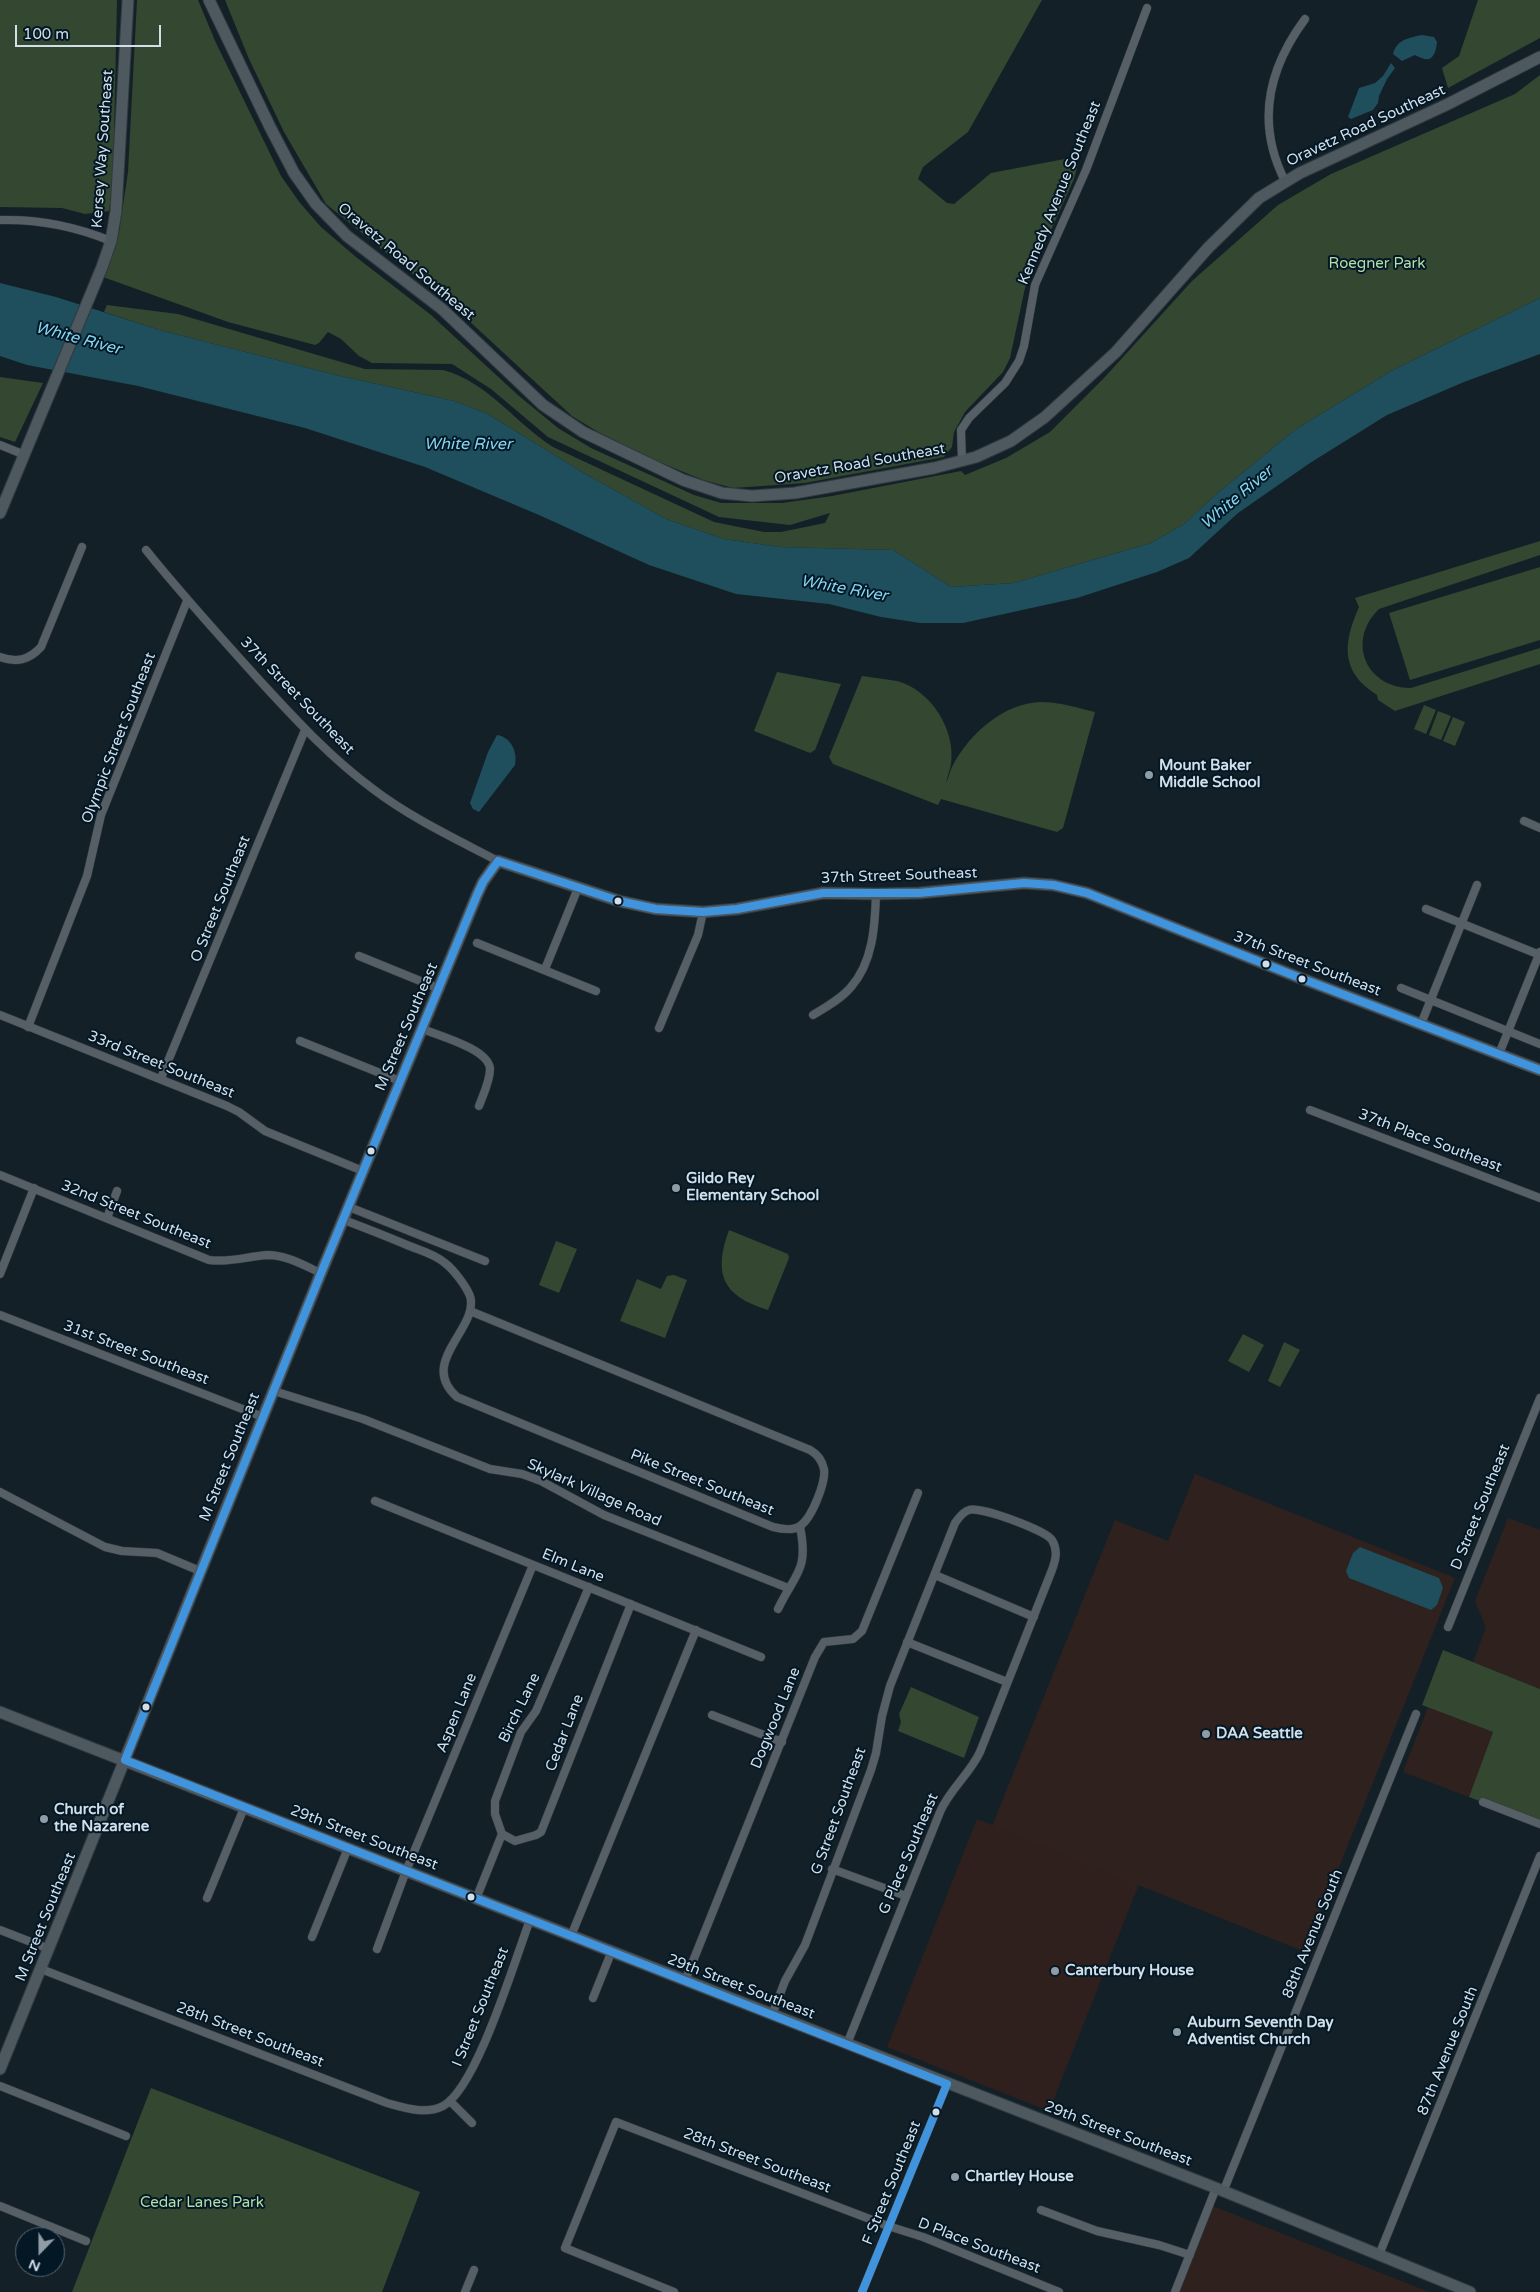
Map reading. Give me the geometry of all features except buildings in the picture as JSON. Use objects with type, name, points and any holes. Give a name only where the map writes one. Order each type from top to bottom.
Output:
[{"type":"street","name":"Kersey Way Southeast","points":[[0,513],[111,241],[116,211],[128,0]]},
{"type":"street","name":"Oravetz Road Southeast","points":[[209,0],[287,161],[302,186],[316,204],[348,236],[442,309],[532,395],[583,432],[683,480],[710,490],[737,495],[795,493],[916,471],[962,461],[993,450],[1011,441],[1046,417],[1116,352],[1174,284],[1259,198],[1286,181],[1348,149],[1448,104],[1540,57]]},
{"type":"street","name":"Kennedy Avenue Southeast","points":[[962,461],[961,430],[969,418],[1005,382],[1019,361],[1024,346],[1035,285],[1086,170],[1147,8]]},
{"type":"street","points":[[1286,181],[1277,165],[1271,142],[1269,105],[1273,83],[1282,59],[1306,19]]},
{"type":"street","points":[[0,220],[39,223],[87,231],[111,241]]},
{"type":"street","points":[[0,445],[25,455]]},
{"type":"street","points":[[0,657],[15,660],[28,658],[35,654],[46,639],[82,547]]},
{"type":"street","name":"37th Street Southeast","points":[[146,550],[188,602],[305,730],[347,770],[375,791],[420,819],[498,861],[638,906],[703,912],[737,908],[823,892],[876,894],[958,890],[1024,883],[1053,885],[1087,893],[1540,1070]]},
{"type":"street","name":"Olympic Street Southeast","points":[[28,1026],[88,876],[93,857],[96,832],[103,810],[188,602]]},
{"type":"street","name":"O Street Southeast","points":[[161,1078],[305,730]]},
{"type":"street","points":[[1524,821],[1540,828]]},
{"type":"street","name":"M Street Southeast","points":[[0,2069],[200,1570],[400,1081],[477,895],[483,882],[498,861]]},
{"type":"street","points":[[1421,1024],[1476,885]]},
{"type":"street","points":[[545,969],[578,888]]},
{"type":"street","points":[[813,1015],[851,988],[858,977],[871,946],[876,894]]},
{"type":"street","points":[[1426,909],[1540,954],[1499,1054]]},
{"type":"street","points":[[659,1028],[698,935],[703,912]]},
{"type":"street","points":[[477,943],[596,991]]},
{"type":"street","points":[[359,956],[440,988]]},
{"type":"street","points":[[1401,988],[1540,1044]]},
{"type":"street","name":"33rd Street Southeast","points":[[0,1016],[161,1078],[239,1112],[265,1131],[363,1171]]},
{"type":"street","points":[[423,1029],[478,1052],[488,1062],[489,1076],[479,1106]]},
{"type":"street","points":[[300,1041],[400,1081]]},
{"type":"street","name":"37th Place Southeast","points":[[1310,1110],[1540,1198]]},
{"type":"street","name":"32nd Street Southeast","points":[[0,1175],[209,1260],[230,1261],[270,1255],[282,1257],[321,1273]]},
{"type":"street","points":[[0,1274],[34,1188]]},
{"type":"street","points":[[107,1218],[117,1191]]},
{"type":"street","points":[[349,1207],[485,1261]]},
{"type":"street","points":[[344,1220],[428,1253],[444,1262],[470,1297],[470,1311],[810,1450],[821,1460],[823,1478],[812,1510],[800,1527],[804,1548],[803,1564],[797,1578],[788,1588],[778,1609]]},
{"type":"street","name":"Pike Street Southeast","points":[[470,1311],[445,1364],[446,1384],[457,1397],[773,1527],[786,1529],[800,1527]]},
{"type":"street","name":"31st Street Southeast","points":[[0,1315],[263,1418]]},
{"type":"street","name":"Skylark Village Road","points":[[274,1391],[364,1419],[490,1469],[522,1474],[541,1481],[604,1515],[788,1588]]},
{"type":"street","name":"D Street Southeast","points":[[1448,1627],[1540,1398]]},
{"type":"street","points":[[0,1492],[105,1547],[122,1551],[157,1553],[200,1570]]},
{"type":"street","name":"Dogwood Lane","points":[[685,1981],[820,1646],[829,1640],[853,1639],[862,1631],[918,1493]]},
{"type":"street","name":"Elm Lane","points":[[375,1501],[761,1657]]},
{"type":"street","name":"G Place Southeast","points":[[847,2044],[944,1803],[967,1775],[976,1760],[1052,1570],[1056,1549],[1049,1537],[1040,1530],[976,1509],[964,1512],[953,1528]]},
{"type":"street","name":"G Street Southeast","points":[[772,2016],[786,1981],[805,1945],[832,1869],[871,1770],[876,1753],[885,1701],[953,1528]]},
{"type":"street","name":"Aspen Lane","points":[[377,1949],[406,1871],[533,1565]]},
{"type":"street","points":[[935,1575],[1034,1617]]},
{"type":"street","name":"Birch Lane","points":[[502,1834],[495,1814],[495,1801],[521,1732],[536,1711],[589,1587]]},
{"type":"street","name":"Cedar Lane","points":[[502,1834],[515,1841],[541,1832],[631,1604]]},
{"type":"street","points":[[571,1936],[696,1630]]},
{"type":"street","points":[[908,1642],[1007,1682]]},
{"type":"street","name":"29th Street Southeast","points":[[0,1712],[1220,2190],[1470,2292]]},
{"type":"street","name":"88th Avenue South","points":[[1220,2190],[1416,1714]]},
{"type":"street","points":[[712,1715],[782,1742]]},
{"type":"street","points":[[1483,1802],[1540,1824]]},
{"type":"street","points":[[207,1898],[244,1808]]},
{"type":"street","points":[[476,1899],[502,1834]]},
{"type":"street","points":[[312,1938],[348,1848]]},
{"type":"street","name":"87th Avenue South","points":[[1379,2255],[1540,1856]]},
{"type":"street","points":[[832,1869],[906,1896]]},
{"type":"street","name":"I Street Southeast","points":[[450,2101],[463,2085],[479,2054],[530,1920]]},
{"type":"street","points":[[0,1930],[49,1949]]},
{"type":"street","points":[[593,1998],[611,1953]]},
{"type":"street","name":"28th Street Southeast","points":[[41,1969],[387,2103],[422,2110],[437,2108],[450,2101]]},
{"type":"street","name":"F Street Southeast","points":[[862,2292],[947,2084]]},
{"type":"street","points":[[0,2086],[126,2136]]},
{"type":"street","points":[[450,2101],[472,2123]]},
{"type":"street","name":"28th Street Southeast","points":[[674,2292],[565,2248],[616,2122],[888,2226]]},
{"type":"street","points":[[1175,2292],[1190,2254],[1220,2190]]},
{"type":"street","points":[[0,2206],[86,2241]]},
{"type":"street","points":[[1041,2210],[1097,2231],[1190,2254]]},
{"type":"street","name":"D Place Southeast","points":[[888,2226],[924,2237],[1059,2292]]},
{"type":"street","points":[[465,2292],[474,2270]]},
{"type":"shaded area","name":"DAA Seattle","points":[[1195,1474],[1455,1578],[1305,1952],[992,1826],[1115,1520],[1168,1541]]},
{"type":"shaded area","points":[[1508,1518],[1540,1530],[1540,1689],[1473,1662],[1486,1627],[1475,1601]]},
{"type":"shaded area","points":[[1428,1707],[1493,1732],[1469,1797],[1403,1772]]},
{"type":"shaded area","points":[[977,1819],[1139,1884],[1049,2111],[887,2047]]},
{"type":"shaded area","points":[[1213,2206],[1429,2292],[1179,2292]]},
{"type":"green space","points":[[0,0],[117,0],[113,181],[109,211],[85,214],[62,208],[0,207]]},
{"type":"green space","name":"Roegner Park","points":[[137,0],[198,0],[216,43],[281,176],[300,203],[321,227],[356,257],[431,315],[519,396],[558,428],[591,448],[694,495],[721,503],[782,503],[832,496],[961,471],[965,475],[1006,458],[1050,432],[1104,378],[1192,281],[1278,205],[1331,174],[1515,94],[1540,75],[1540,298],[1391,371],[1295,430],[1220,491],[1184,524],[1151,543],[1014,583],[951,587],[893,550],[780,547],[724,539],[666,519],[582,472],[486,413],[454,401],[336,375],[163,331],[104,312],[107,305],[178,314],[365,369],[443,370],[459,376],[488,393],[553,447],[714,522],[764,532],[781,532],[825,523],[830,513],[790,525],[719,517],[548,437],[491,389],[452,364],[372,363],[359,356],[341,339],[328,332],[315,345],[228,322],[103,277],[119,232],[128,172]]},
{"type":"green space","points":[[225,0],[1042,0],[968,132],[923,167],[918,179],[947,203],[954,204],[991,173],[1070,158],[1078,164],[1074,179],[1025,288],[1010,358],[1003,372],[965,412],[954,432],[952,447],[944,457],[805,483],[733,488],[703,480],[659,462],[598,432],[572,416],[455,308],[326,204],[284,132],[249,59]]},
{"type":"green space","points":[[1478,0],[1540,0],[1540,38],[1448,88],[1442,68],[1459,56]]},
{"type":"green space","points":[[0,377],[43,383],[15,442],[0,437]]},
{"type":"green space","points":[[1540,541],[1540,555],[1379,609],[1369,622],[1364,635],[1363,648],[1366,660],[1372,671],[1382,680],[1395,686],[1411,688],[1540,648],[1540,664],[1395,711],[1378,700],[1377,695],[1356,677],[1348,656],[1350,633],[1359,607],[1355,598]]},
{"type":"green space","points":[[1540,567],[1540,640],[1410,680],[1389,613]]},
{"type":"green space","points":[[777,672],[841,684],[815,750],[810,753],[754,731]]},
{"type":"green space","points":[[862,676],[897,681],[909,686],[930,702],[939,713],[945,725],[952,751],[946,783],[960,753],[979,731],[1001,714],[1027,704],[1041,702],[1095,712],[1063,828],[1057,832],[941,799],[938,805],[833,764],[829,757]]},
{"type":"green space","points":[[1424,705],[1436,710],[1426,734],[1414,729]]},
{"type":"green space","points":[[1438,711],[1451,716],[1441,740],[1429,735]]},
{"type":"green space","points":[[1453,717],[1465,722],[1455,746],[1443,741]]},
{"type":"green space","points":[[729,1230],[788,1254],[789,1258],[768,1310],[740,1298],[725,1281],[722,1271],[722,1259]]},
{"type":"green space","points":[[556,1241],[577,1249],[559,1293],[539,1285]]},
{"type":"green space","points":[[674,1275],[687,1280],[665,1338],[620,1321],[637,1279],[661,1289],[667,1276]]},
{"type":"green space","points":[[1243,1334],[1264,1345],[1249,1372],[1228,1361]]},
{"type":"green space","points":[[1284,1342],[1300,1350],[1280,1387],[1268,1381]]},
{"type":"green space","points":[[1443,1650],[1540,1689],[1540,1824],[1469,1797],[1493,1732],[1422,1705]]},
{"type":"green space","points":[[911,1687],[979,1717],[964,1758],[898,1731],[901,1722],[899,1714]]},
{"type":"green space","name":"Cedar Lanes Park","points":[[151,2088],[420,2192],[382,2292],[72,2292]]},
{"type":"water","points":[[1422,35],[1434,37],[1437,42],[1435,53],[1430,58],[1424,59],[1415,55],[1402,61],[1393,54],[1397,45],[1401,42],[1408,38]]},
{"type":"water","points":[[1391,63],[1395,68],[1387,79],[1379,96],[1378,103],[1373,110],[1351,119],[1348,117],[1359,88],[1375,83],[1383,76]]},
{"type":"water","name":"White River","points":[[0,283],[56,297],[163,331],[336,375],[454,401],[486,413],[582,472],[666,519],[724,539],[780,547],[893,550],[951,587],[1014,583],[1151,543],[1184,524],[1220,491],[1295,430],[1391,371],[1540,298],[1540,354],[1464,382],[1387,415],[1310,463],[1238,513],[1189,558],[1157,572],[1077,598],[963,623],[920,623],[881,617],[829,604],[736,594],[649,565],[539,515],[425,467],[305,428],[138,386],[27,365],[0,356]]},
{"type":"water","points":[[497,735],[510,742],[514,750],[515,765],[479,812],[473,809],[470,803],[488,752]]},
{"type":"water","points":[[1360,1547],[1439,1578],[1443,1588],[1437,1605],[1431,1610],[1349,1578],[1346,1571],[1353,1553]]},
{"type":"transit line","points":[[498,861],[619,901],[656,909],[703,912],[737,909],[823,893],[919,893],[1024,883],[1053,885],[1087,893],[1295,976],[1540,1070]]},
{"type":"transit line","points":[[125,1760],[321,1273],[477,895],[483,882],[498,861]]},
{"type":"transit line","points":[[125,1760],[947,2084]]},
{"type":"transit line","points":[[862,2292],[947,2084]]},
{"type":"place","name":"Mount Baker Middle School","points":[[1149,775]]},
{"type":"place","name":"Gildo Rey Elementary School","points":[[676,1188]]},
{"type":"place","name":"DAA Seattle","points":[[1206,1734]]},
{"type":"place","name":"Church of the Nazarene","points":[[44,1819]]},
{"type":"place","name":"Canterbury House","points":[[1055,1971]]},
{"type":"place","name":"Auburn Seventh Day Adventist Church","points":[[1177,2032]]},
{"type":"place","name":"Chartley House","points":[[955,2177]]}]
